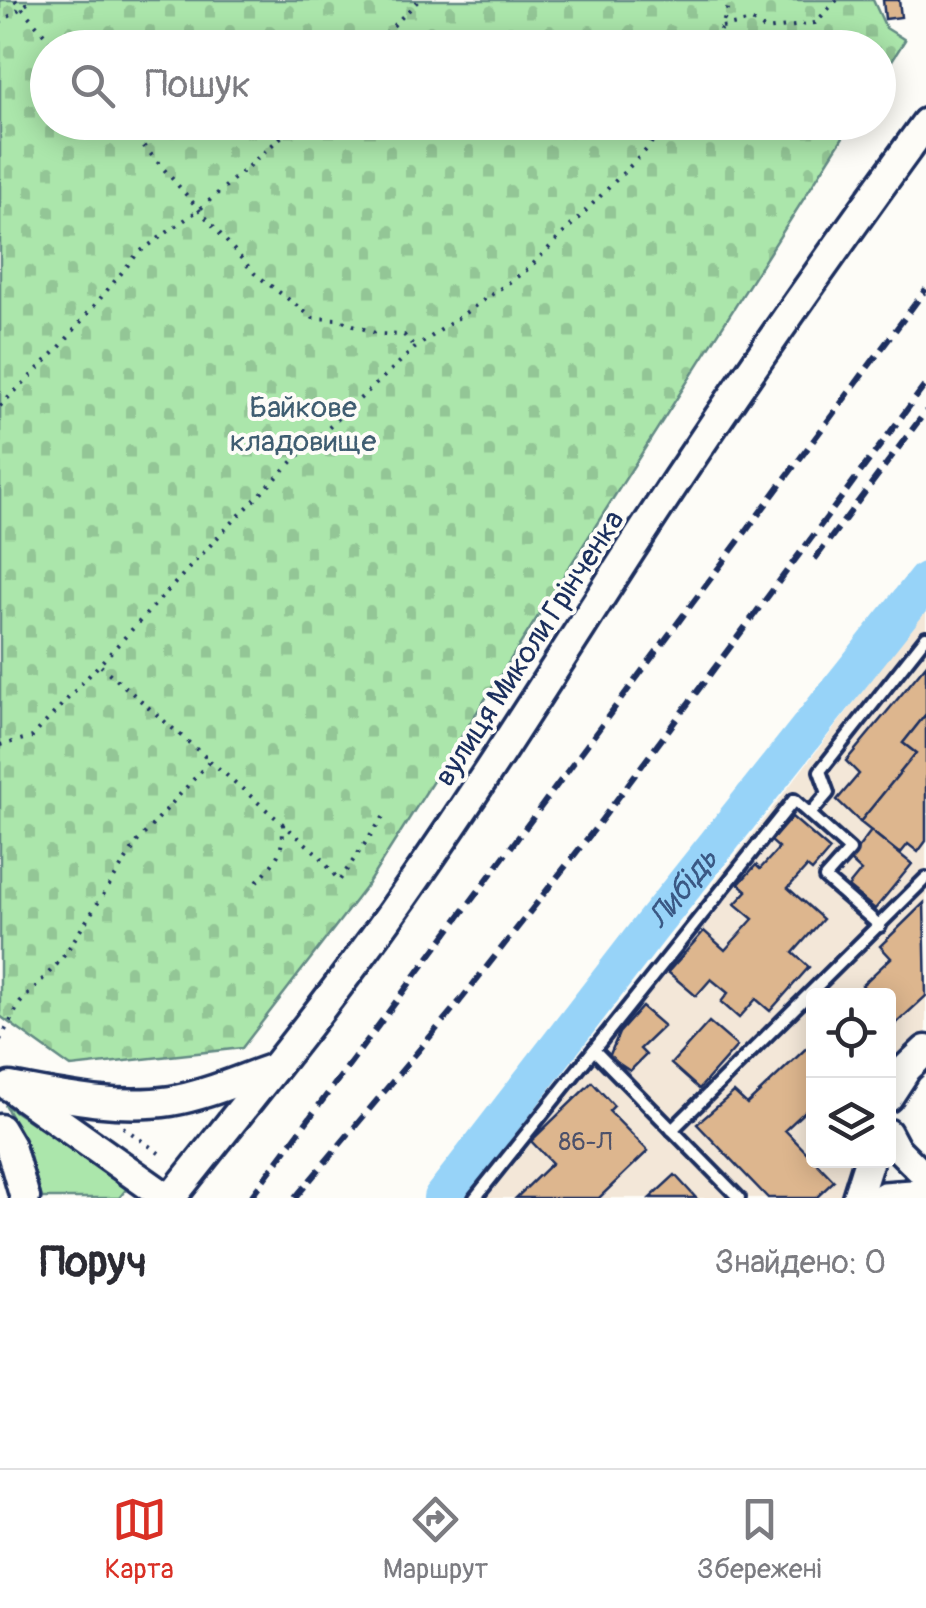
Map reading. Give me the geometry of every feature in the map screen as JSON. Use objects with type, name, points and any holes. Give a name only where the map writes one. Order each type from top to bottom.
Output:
[{"type":"main road","name":"вулиця Миколи Грінченка","points":[[169,1198],[276,1067],[392,912],[822,266],[926,123]]},
{"type":"main road","points":[[896,1085],[926,1050]]},
{"type":"main road","points":[[5,1084],[78,1100],[148,1103],[200,1094],[276,1067]]},
{"type":"main road","points":[[5,1084],[169,1198]]},
{"type":"main road","points":[[0,1130],[10,1146],[26,1198]]},
{"type":"main road","points":[[857,1198],[866,1168]]},
{"type":"street","points":[[896,1147],[926,1177]]},
{"type":"street","points":[[880,1198],[926,1192]]},
{"type":"lane","points":[[810,814],[828,793],[820,771],[926,637]]},
{"type":"lane","points":[[475,1198],[794,800],[850,850],[825,878],[880,926]]},
{"type":"lane","points":[[672,1130],[926,878]]},
{"type":"lane","points":[[594,1050],[739,1198]]},
{"type":"path","points":[[15,0],[41,30]]},
{"type":"path","points":[[0,23],[32,0]]},
{"type":"path","points":[[389,30],[419,0]]},
{"type":"path","points":[[720,30],[730,0]]},
{"type":"path","points":[[722,27],[752,20],[766,30],[815,24],[837,0]]},
{"type":"path","points":[[139,140],[254,273],[313,318],[338,319],[378,334],[404,335],[415,348]]},
{"type":"path","points":[[0,406],[59,348],[138,253],[200,209],[278,140]]},
{"type":"path","points":[[0,744],[32,737],[299,455],[415,348],[528,268],[653,140]]},
{"type":"path","points":[[100,665],[320,856],[340,881],[384,816]]},
{"type":"path","points":[[0,1040],[20,1003],[61,960],[138,841],[210,761]]},
{"type":"path","points":[[257,881],[278,860],[284,845],[282,822]]},
{"type":"shaded area","points":[[926,609],[926,1050],[896,1088],[896,988],[806,988],[806,1168],[867,1168],[857,1198],[466,1198]]},
{"type":"green space","name":"Байкове кладовище","points":[[0,0],[873,0],[889,30],[30,30],[30,140],[841,140],[365,888],[242,1048],[71,1067],[0,1016]]},
{"type":"green space","name":"Байкове кладовище","points":[[896,34],[905,40],[896,54]]},
{"type":"green space","points":[[5,1105],[128,1187],[119,1198],[42,1198],[25,1143]]},
{"type":"building","points":[[883,0],[899,0],[901,17],[885,19]]},
{"type":"building","points":[[926,665],[926,714],[903,743],[916,753],[860,822],[837,800],[859,774],[846,761]]},
{"type":"building","points":[[926,714],[926,841],[918,852],[908,844],[900,854],[860,822],[916,753],[903,743]]},
{"type":"building","points":[[792,817],[830,850],[812,871],[807,867],[788,888],[823,919],[793,953],[809,967],[770,1011],[756,999],[739,1018],[721,1002],[728,993],[711,979],[696,996],[668,972],[704,931],[725,950],[753,919],[735,904],[747,891],[739,884],[779,848],[771,841]]},
{"type":"building","points":[[871,831],[912,864],[875,909],[848,887],[861,871],[849,860]]},
{"type":"building","points":[[924,903],[926,996],[896,1024],[896,988],[862,985],[891,958],[880,946]]},
{"type":"building","points":[[642,1007],[664,1026],[640,1049],[646,1055],[630,1071],[609,1057],[619,1033]]},
{"type":"building","points":[[709,1022],[737,1046],[699,1089],[671,1064]]},
{"type":"building","points":[[806,1049],[806,1110],[785,1130],[806,1152],[806,1168],[822,1168],[834,1181],[816,1198],[768,1198],[697,1124],[734,1092],[747,1104]]},
{"type":"building","points":[[592,1082],[614,1106],[609,1111],[648,1151],[599,1198],[516,1198],[552,1163],[531,1141]]},
{"type":"building","points":[[675,1175],[696,1198],[650,1198]]},
{"type":"waterway","name":"Либідь","points":[[442,1198],[926,581]]},
{"type":"railway","points":[[250,1198],[926,289]]},
{"type":"railway","points":[[295,1198],[460,1001],[594,830],[926,384]]},
{"type":"railway","points":[[815,559],[926,411]]}]
